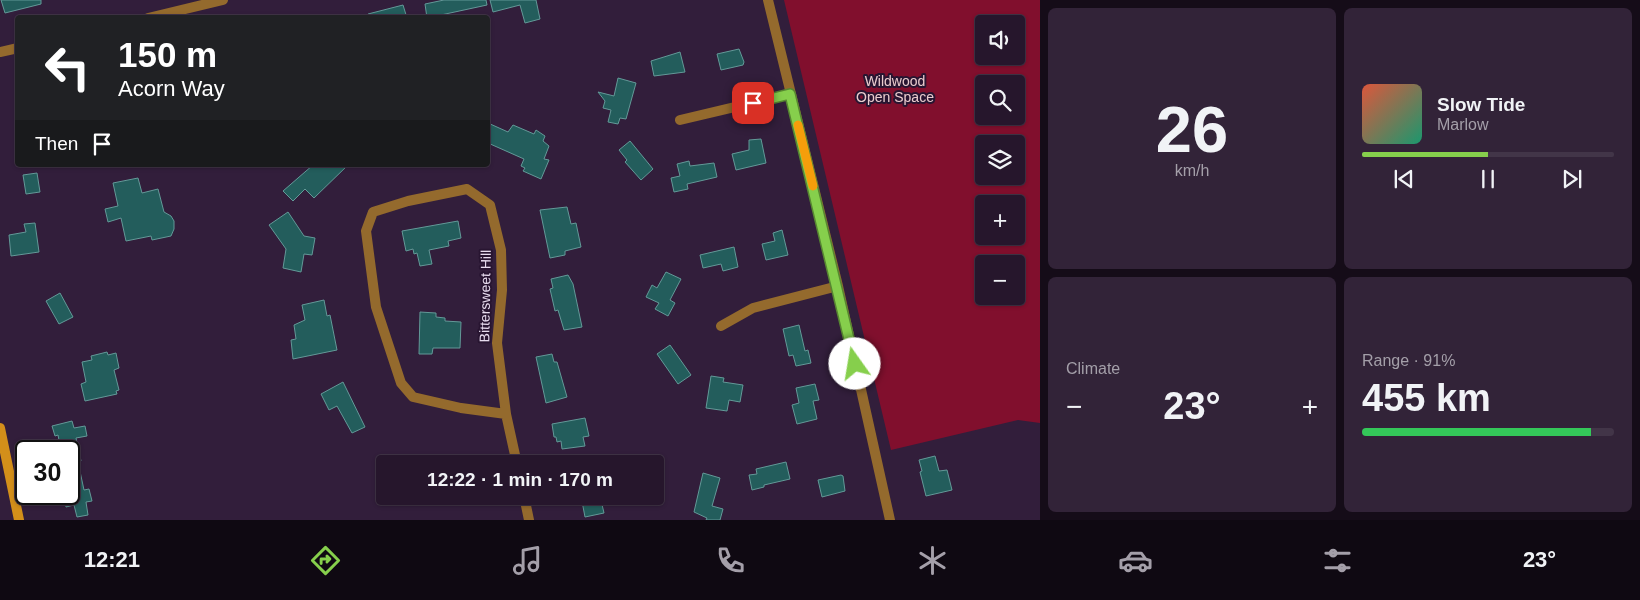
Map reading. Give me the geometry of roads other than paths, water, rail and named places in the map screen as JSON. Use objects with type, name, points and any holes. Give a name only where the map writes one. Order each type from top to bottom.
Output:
[{"type":"main road","points":[[0,428],[19,520]]},
{"type":"street","points":[[160,15],[223,0]]},
{"type":"street","points":[[768,0],[838,286],[890,520]]},
{"type":"street","points":[[0,52],[15,49]]},
{"type":"street","points":[[680,120],[790,94]]},
{"type":"street","name":"Bittersweet Hill","points":[[506,414],[461,408],[413,397],[402,383],[376,308],[366,231],[373,212],[408,201],[467,189],[490,205],[501,250],[502,290],[497,343],[506,414],[515,455]]},
{"type":"street","points":[[721,326],[754,308],[838,286]]},
{"type":"street","points":[[526,505],[529,520]]},
{"type":"park label","name":"Wildwood Open Space","points":[[895,89]]}]
